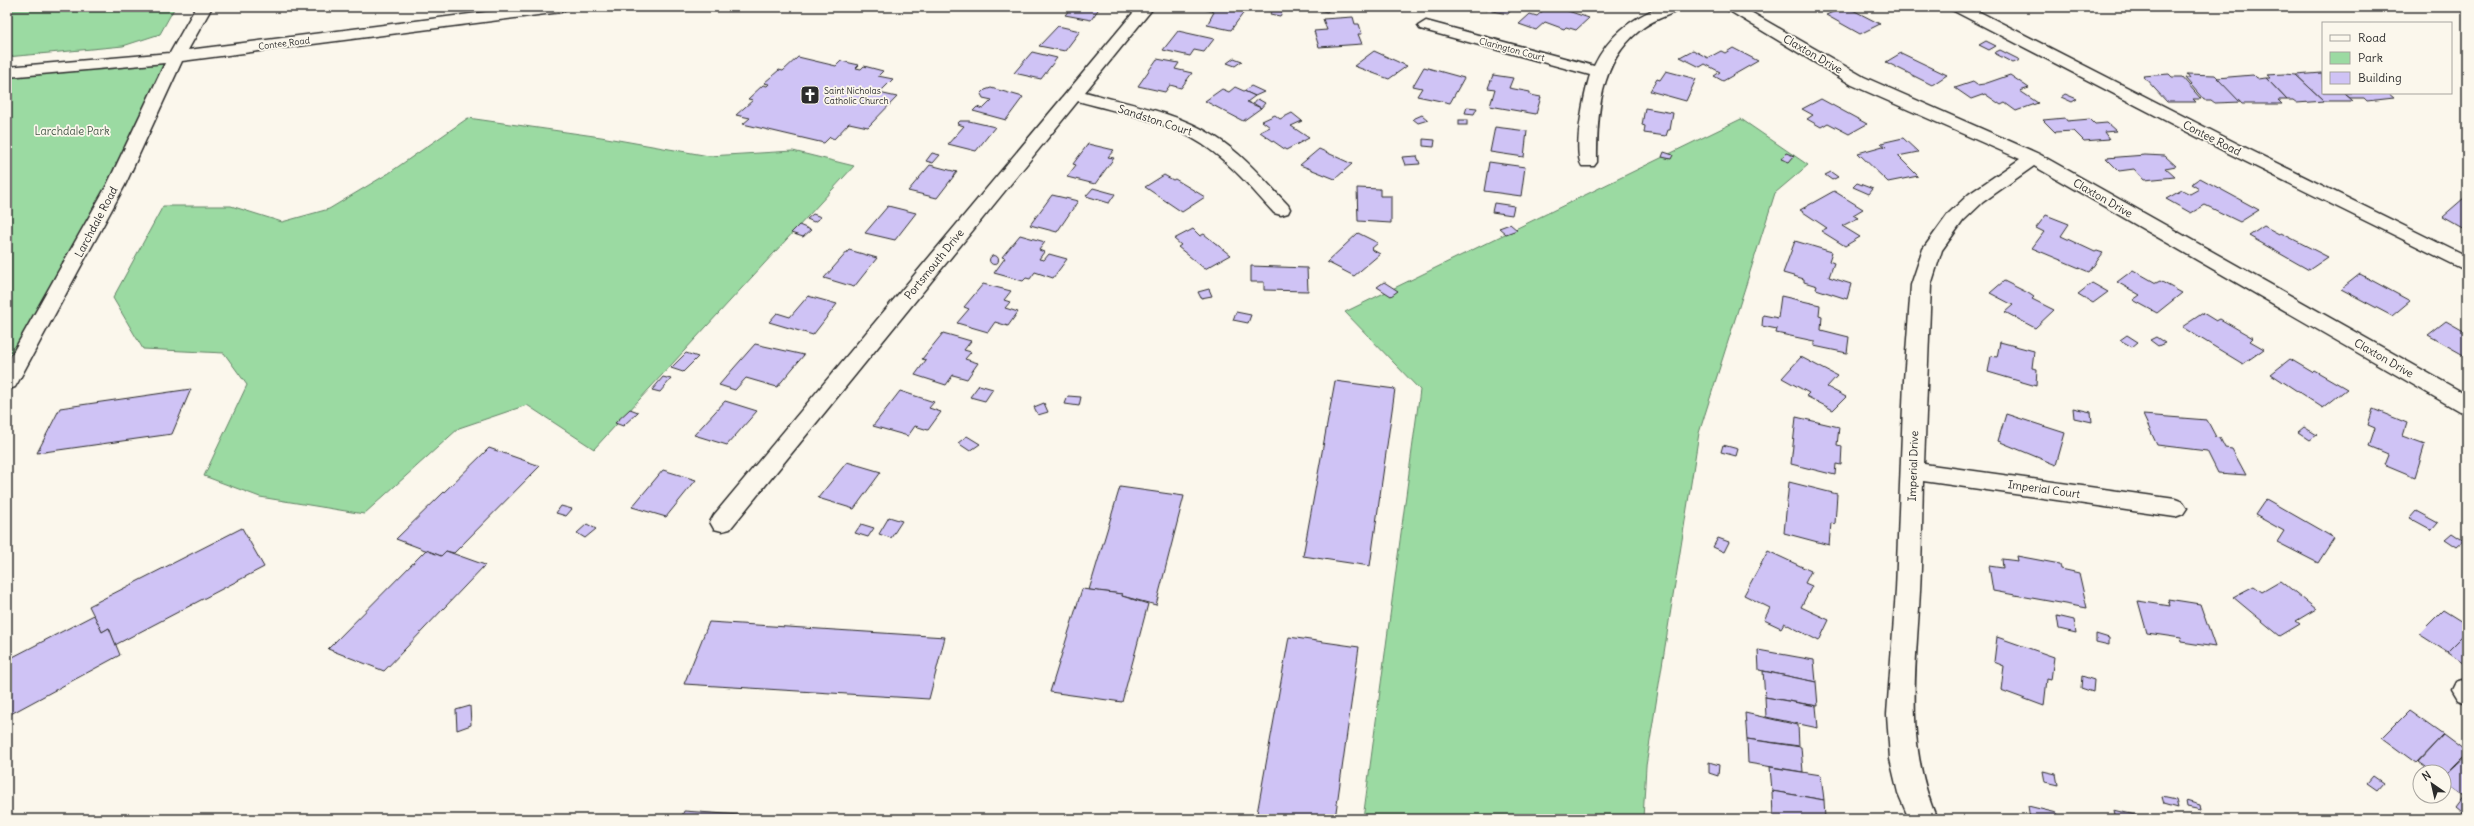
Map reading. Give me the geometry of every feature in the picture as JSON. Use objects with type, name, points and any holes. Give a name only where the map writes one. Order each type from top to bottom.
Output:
[{"type":"street","name":"Larchdale Road","points":[[7,382],[116,185],[176,57],[204,7]]},
{"type":"street","name":"Contee Road","points":[[7,72],[176,57],[561,7]]},
{"type":"street","name":"Portsmouth Drive","points":[[722,522],[1146,7]]},
{"type":"street","points":[[1588,162],[1588,127],[1599,72],[1611,50],[1623,35],[1651,16],[1674,7]]},
{"type":"street","name":"Claxton Drive","points":[[1731,7],[1858,81],[2033,158],[2467,405]]},
{"type":"street","name":"Contee Road","points":[[1958,7],[2284,175],[2467,265]]},
{"type":"street","name":"Clarington Court","points":[[1426,26],[1599,72]]},
{"type":"street","name":"Sandston Court","points":[[1074,94],[1168,121],[1196,133],[1224,153],[1281,209]]},
{"type":"street","name":"Imperial Drive","points":[[1923,819],[1912,793],[1904,759],[1900,714],[1913,471],[1918,318],[1921,285],[1926,264],[1943,232],[1956,217],[1976,198],[2033,158]]},
{"type":"street","name":"Imperial Court","points":[[1913,471],[2175,508]]},
{"type":"green space","points":[[7,7],[175,7],[160,34],[123,46],[7,57]]},
{"type":"green space","name":"Larchdale Park","points":[[176,57],[7,382],[7,72]]},
{"type":"green space","points":[[468,118],[601,137],[709,156],[793,151],[854,166],[594,449],[527,405],[459,428],[364,514],[260,497],[204,476],[247,385],[224,353],[143,349],[113,298],[163,206],[231,206],[282,222],[329,209],[389,173]]},
{"type":"green space","points":[[1741,119],[1808,165],[1775,193],[1699,433],[1646,766],[1643,819],[1363,819],[1420,390],[1345,312]]},
{"type":"building","points":[[1072,7],[1100,7],[1091,20],[1065,15]]},
{"type":"building","points":[[1196,7],[1247,8],[1231,30],[1207,25],[1214,12]]},
{"type":"building","points":[[1322,7],[1332,8],[1327,12],[1319,10]]},
{"type":"building","points":[[1471,7],[1513,7],[1508,14]]},
{"type":"building","points":[[1547,7],[1556,7],[1589,18],[1576,30],[1566,27],[1564,29],[1545,22],[1536,30],[1519,24],[1530,14],[1537,16]]},
{"type":"building","points":[[1845,7],[1880,24],[1860,34],[1826,15]]},
{"type":"building","points":[[1273,9],[1283,11],[1280,16],[1270,14]]},
{"type":"building","points":[[1353,17],[1355,24],[1359,24],[1362,34],[1358,34],[1362,44],[1319,47],[1314,31],[1327,30],[1323,19]]},
{"type":"building","points":[[1058,26],[1080,31],[1065,51],[1039,46]]},
{"type":"building","points":[[1178,31],[1214,39],[1204,52],[1194,50],[1190,56],[1163,50]]},
{"type":"building","points":[[1986,41],[1996,46],[1989,50],[1979,45]]},
{"type":"building","points":[[1733,48],[1758,61],[1723,81],[1714,76],[1720,72],[1705,64],[1700,67],[1680,57],[1693,50],[1708,58],[1721,51],[1725,53]]},
{"type":"building","points":[[2000,50],[2020,60],[2013,63],[1994,53]]},
{"type":"building","points":[[1374,51],[1407,66],[1389,79],[1354,66]]},
{"type":"building","points":[[1032,52],[1057,58],[1041,79],[1014,73]]},
{"type":"building","points":[[1901,53],[1947,75],[1932,85],[1886,62]]},
{"type":"building","points":[[798,57],[836,66],[841,61],[859,65],[856,68],[861,69],[864,66],[883,71],[878,76],[893,79],[879,93],[897,97],[868,127],[849,123],[834,139],[830,137],[824,143],[743,124],[750,118],[736,115],[753,100],[748,99],[763,85],[767,86],[769,84],[764,83],[779,70],[783,71]]},
{"type":"building","points":[[1234,58],[1242,61],[1235,66],[1227,63]]},
{"type":"building","points":[[1157,59],[1179,63],[1175,69],[1192,73],[1181,88],[1170,85],[1165,92],[1138,86]]},
{"type":"building","points":[[1424,67],[1464,78],[1450,103],[1417,96],[1422,88],[1413,86]]},
{"type":"building","points":[[1666,71],[1696,79],[1686,101],[1650,91],[1657,79],[1660,80]]},
{"type":"building","points":[[2322,73],[2322,94],[2345,94],[2353,101],[2324,101],[2296,75]]},
{"type":"building","points":[[2169,74],[2172,77],[2182,77],[2201,99],[2193,99],[2196,102],[2167,102],[2143,76]]},
{"type":"building","points":[[2187,74],[2215,75],[2242,102],[2215,103],[2211,100],[2204,100],[2185,78],[2190,78]]},
{"type":"building","points":[[1493,75],[1513,78],[1509,88],[1530,92],[1530,95],[1541,97],[1536,114],[1490,106],[1495,89],[1488,88]]},
{"type":"building","points":[[2010,75],[2029,88],[2020,91],[2038,103],[2016,111],[2005,103],[2001,105],[1985,94],[1971,99],[1955,88],[1973,82],[1977,85],[1984,84]]},
{"type":"building","points":[[2253,75],[2257,79],[2266,78],[2287,100],[2278,100],[2282,104],[2242,104],[2217,78]]},
{"type":"building","points":[[2267,75],[2296,75],[2324,101],[2297,103],[2293,100],[2287,100],[2266,78],[2271,78]]},
{"type":"building","points":[[1251,86],[1264,92],[1255,96],[1244,91]]},
{"type":"building","points":[[1235,87],[1255,96],[1247,102],[1261,108],[1243,121],[1205,101],[1222,89],[1229,92]]},
{"type":"building","points":[[991,88],[1023,97],[1006,120],[973,111],[977,107],[983,109],[992,100],[983,98],[981,94],[985,90]]},
{"type":"building","points":[[2065,94],[2077,99],[2072,102],[2061,97]]},
{"type":"building","points":[[2345,94],[2389,94],[2394,98],[2367,101],[2364,98],[2350,98]]},
{"type":"building","points":[[1258,99],[1265,103],[1261,108],[1253,103]]},
{"type":"building","points":[[1821,99],[1867,124],[1849,134],[1828,123],[1821,127],[1807,119],[1813,115],[1802,109]]},
{"type":"building","points":[[1467,107],[1477,108],[1474,114],[1465,113]]},
{"type":"building","points":[[1645,108],[1673,113],[1670,130],[1668,130],[1666,136],[1644,133],[1645,126],[1642,125]]},
{"type":"building","points":[[1292,113],[1302,121],[1291,126],[1309,138],[1286,150],[1260,132],[1270,127],[1262,121],[1275,115],[1280,119]]},
{"type":"building","points":[[1422,115],[1428,120],[1418,123],[1413,119]]},
{"type":"building","points":[[2065,118],[2067,121],[2090,119],[2095,124],[2107,123],[2116,131],[2104,132],[2109,139],[2084,141],[2074,131],[2055,132],[2043,120]]},
{"type":"building","points":[[1459,120],[1467,120],[1467,125],[1459,125]]},
{"type":"building","points":[[960,121],[969,121],[995,127],[976,151],[948,144],[964,126],[957,124]]},
{"type":"building","points":[[1495,127],[1527,131],[1524,157],[1490,152]]},
{"type":"building","points":[[1903,138],[1918,152],[1898,156],[1918,176],[1888,182],[1858,153],[1883,146],[1886,147],[1881,143]]},
{"type":"building","points":[[1423,139],[1435,140],[1434,147],[1423,146]]},
{"type":"building","points":[[1088,144],[1114,150],[1108,157],[1114,158],[1095,184],[1067,177],[1076,165],[1073,164]]},
{"type":"building","points":[[1319,149],[1352,164],[1335,179],[1300,165]]},
{"type":"building","points":[[1664,152],[1673,155],[1671,159],[1662,157]]},
{"type":"building","points":[[932,153],[940,155],[933,163],[926,161]]},
{"type":"building","points":[[1786,153],[1794,156],[1789,162],[1781,159]]},
{"type":"building","points":[[2145,155],[2165,156],[2176,166],[2165,168],[2175,177],[2144,180],[2134,169],[2119,171],[2106,158]]},
{"type":"building","points":[[1417,156],[1420,164],[1405,165],[1402,157]]},
{"type":"building","points":[[1489,162],[1525,167],[1521,196],[1484,191]]},
{"type":"building","points":[[930,165],[957,172],[937,198],[908,191]]},
{"type":"building","points":[[1831,172],[1838,177],[1832,180],[1825,175]]},
{"type":"building","points":[[1164,175],[1173,180],[1175,179],[1205,197],[1182,212],[1145,187]]},
{"type":"building","points":[[2200,178],[2259,210],[2240,222],[2205,205],[2191,213],[2166,199],[2182,190],[2190,194],[2199,189],[2191,184]]},
{"type":"building","points":[[1857,183],[1873,189],[1869,194],[1853,187]]},
{"type":"building","points":[[1093,188],[1115,194],[1109,203],[1086,196]]},
{"type":"building","points":[[1357,188],[1380,189],[1380,196],[1391,196],[1391,223],[1358,221]]},
{"type":"building","points":[[1834,191],[1863,209],[1853,215],[1858,218],[1842,226],[1860,237],[1845,246],[1821,231],[1827,228],[1800,210]]},
{"type":"building","points":[[1052,195],[1078,201],[1057,232],[1030,225]]},
{"type":"building","points":[[2464,198],[2467,200],[2467,231],[2442,217]]},
{"type":"building","points":[[1494,203],[1514,206],[1512,215],[1492,212]]},
{"type":"building","points":[[888,206],[916,213],[895,240],[865,233]]},
{"type":"building","points":[[813,214],[821,217],[814,222],[807,219]]},
{"type":"building","points":[[2046,215],[2069,224],[2061,236],[2095,252],[2097,251],[2103,253],[2089,272],[2032,248],[2044,232],[2036,228]]},
{"type":"building","points":[[1510,224],[1517,230],[1506,234],[1499,228]]},
{"type":"building","points":[[799,225],[811,230],[803,237],[791,233]]},
{"type":"building","points":[[2264,226],[2328,257],[2309,270],[2249,236]]},
{"type":"building","points":[[1193,229],[1200,236],[1204,234],[1230,255],[1205,269],[1178,247],[1181,245],[1174,239]]},
{"type":"building","points":[[1358,233],[1378,243],[1371,249],[1380,254],[1354,276],[1327,262]]},
{"type":"building","points":[[1020,235],[1045,242],[1039,250],[1044,252],[1039,259],[1044,260],[1049,254],[1067,259],[1053,278],[1035,272],[1030,279],[1026,278],[1023,281],[994,273],[1005,258],[1002,257]]},
{"type":"building","points":[[1795,241],[1832,252],[1829,261],[1834,263],[1829,277],[1851,284],[1847,299],[1816,289],[1817,286],[1804,282],[1804,279],[1783,273]]},
{"type":"building","points":[[849,250],[877,258],[854,287],[824,278]]},
{"type":"building","points":[[994,255],[999,260],[994,265],[989,260]]},
{"type":"building","points":[[1251,266],[1307,268],[1308,291],[1264,290],[1264,282],[1251,282]]},
{"type":"building","points":[[2133,270],[2156,283],[2160,281],[2182,293],[2157,313],[2133,300],[2140,295],[2117,282]]},
{"type":"building","points":[[2360,274],[2410,301],[2392,316],[2341,289]]},
{"type":"building","points":[[2004,281],[2028,293],[2034,297],[2032,299],[2054,310],[2035,328],[2005,312],[2013,305],[1990,293]]},
{"type":"building","points":[[1384,282],[1398,291],[1391,296],[1377,287]]},
{"type":"building","points":[[2092,283],[2108,292],[2093,303],[2078,294]]},
{"type":"building","points":[[983,284],[1011,291],[1004,300],[1010,302],[1005,308],[1018,312],[1008,326],[995,322],[988,332],[957,323],[969,309],[964,307]]},
{"type":"building","points":[[1209,289],[1212,296],[1201,298],[1198,292]]},
{"type":"building","points":[[808,296],[837,304],[813,335],[769,322],[777,313],[790,317]]},
{"type":"building","points":[[1781,296],[1820,305],[1819,315],[1822,316],[1821,330],[1849,337],[1847,353],[1814,346],[1814,341],[1776,333],[1777,329],[1762,326],[1763,315],[1778,318]]},
{"type":"building","points":[[1236,312],[1251,315],[1248,323],[1233,320]]},
{"type":"building","points":[[2203,313],[2216,321],[2220,319],[2253,338],[2250,341],[2264,349],[2243,364],[2182,327]]},
{"type":"building","points":[[2446,321],[2467,333],[2467,357],[2428,335]]},
{"type":"building","points":[[943,333],[971,341],[964,350],[971,352],[965,359],[978,363],[967,379],[953,375],[946,385],[915,375],[926,360],[922,359]]},
{"type":"building","points":[[2127,335],[2138,342],[2132,347],[2120,340]]},
{"type":"building","points":[[2156,337],[2165,343],[2158,346],[2150,340]]},
{"type":"building","points":[[2000,342],[2034,351],[2032,368],[2037,369],[2036,386],[1988,372],[1991,356],[1997,357]]},
{"type":"building","points":[[755,344],[804,355],[777,387],[746,378],[735,390],[719,385]]},
{"type":"building","points":[[686,353],[698,357],[683,372],[671,368]]},
{"type":"building","points":[[1801,357],[1837,376],[1827,387],[1846,397],[1833,410],[1806,396],[1809,393],[1782,378]]},
{"type":"building","points":[[2290,359],[2312,372],[2314,370],[2347,389],[2323,408],[2271,374]]},
{"type":"building","points":[[663,377],[671,379],[660,392],[652,390]]},
{"type":"building","points":[[1335,381],[1395,389],[1370,566],[1303,556]]},
{"type":"building","points":[[979,385],[993,389],[985,401],[970,397]]},
{"type":"building","points":[[191,389],[172,434],[37,453],[60,408]]},
{"type":"building","points":[[900,391],[934,402],[929,408],[941,412],[928,430],[915,426],[908,436],[873,426]]},
{"type":"building","points":[[1068,396],[1081,397],[1079,406],[1065,404]]},
{"type":"building","points":[[725,401],[757,411],[727,445],[694,435]]},
{"type":"building","points":[[1044,403],[1048,412],[1038,415],[1034,407]]},
{"type":"building","points":[[2073,408],[2091,412],[2092,422],[2074,418]]},
{"type":"building","points":[[630,409],[638,412],[623,426],[615,423]]},
{"type":"building","points":[[2373,409],[2407,423],[2403,436],[2425,444],[2415,477],[2384,464],[2388,454],[2369,446],[2375,428],[2368,425]]},
{"type":"building","points":[[2006,414],[2065,433],[2056,465],[1998,441]]},
{"type":"building","points":[[2143,415],[2207,420],[2216,437],[2220,438],[2225,448],[2232,449],[2246,475],[2218,473],[2207,451],[2157,445]]},
{"type":"building","points":[[1796,417],[1839,427],[1837,445],[1842,446],[1841,465],[1836,464],[1835,475],[1791,464]]},
{"type":"building","points":[[2304,427],[2317,435],[2310,440],[2298,432]]},
{"type":"building","points":[[967,436],[980,444],[970,451],[958,443]]},
{"type":"building","points":[[1723,445],[1738,449],[1736,456],[1721,452]]},
{"type":"building","points":[[489,448],[540,466],[454,553],[446,551],[441,556],[396,539]]},
{"type":"building","points":[[847,462],[881,472],[854,509],[818,498]]},
{"type":"building","points":[[663,470],[696,480],[666,517],[632,507]]},
{"type":"building","points":[[1789,482],[1837,494],[1835,524],[1831,523],[1829,545],[1784,533]]},
{"type":"building","points":[[1120,487],[1184,496],[1156,605],[1122,596],[1122,594],[1089,590]]},
{"type":"building","points":[[2266,499],[2334,538],[2318,563],[2277,542],[2284,531],[2255,515]]},
{"type":"building","points":[[561,506],[572,509],[566,516],[556,513]]},
{"type":"building","points":[[2416,511],[2438,523],[2432,530],[2410,518]]},
{"type":"building","points":[[889,517],[902,521],[891,538],[879,534]]},
{"type":"building","points":[[587,524],[596,529],[585,538],[577,533]]},
{"type":"building","points":[[861,524],[874,528],[868,537],[855,533]]},
{"type":"building","points":[[242,528],[264,567],[115,645],[109,628],[102,632],[89,606]]},
{"type":"building","points":[[2452,533],[2464,541],[2457,547],[2445,539]]},
{"type":"building","points":[[1718,538],[1729,542],[1724,552],[1713,547]]},
{"type":"building","points":[[426,550],[441,556],[446,551],[485,565],[384,671],[328,649]]},
{"type":"building","points":[[1768,551],[1811,571],[1805,583],[1812,586],[1801,607],[1829,620],[1819,641],[1784,623],[1781,628],[1764,620],[1770,608],[1744,595]]},
{"type":"building","points":[[2017,556],[2060,564],[2061,569],[2079,573],[2087,608],[1993,591],[1989,566],[2003,568],[2002,559],[2018,561]]},
{"type":"building","points":[[2281,581],[2316,609],[2296,621],[2300,624],[2280,636],[2233,597],[2254,586],[2262,592]]},
{"type":"building","points":[[1082,589],[1122,594],[1122,596],[1148,604],[1122,702],[1050,692]]},
{"type":"building","points":[[2168,599],[2200,604],[2215,647],[2182,642],[2181,638],[2147,633],[2138,601],[2170,606]]},
{"type":"building","points":[[2443,610],[2467,625],[2467,632],[2447,652],[2419,634]]},
{"type":"building","points":[[94,615],[102,632],[109,628],[120,655],[7,716],[7,660]]},
{"type":"building","points":[[2057,616],[2074,620],[2076,633],[2059,629]]},
{"type":"building","points":[[709,622],[945,637],[929,699],[684,684]]},
{"type":"building","points":[[2467,632],[2467,666],[2447,652]]},
{"type":"building","points":[[2096,634],[2109,638],[2109,645],[2096,642]]},
{"type":"building","points":[[1289,637],[1359,647],[1335,819],[1256,819]]},
{"type":"building","points":[[1997,637],[2054,657],[2051,680],[2047,679],[2044,706],[2001,690],[2004,666],[1994,662]]},
{"type":"building","points":[[1758,650],[1814,660],[1816,682],[1759,670]]},
{"type":"building","points":[[1763,671],[1816,682],[1818,706],[1765,697]]},
{"type":"building","points":[[2082,676],[2094,680],[2093,692],[2081,688]]},
{"type":"building","points":[[1765,697],[1816,706],[1818,728],[1766,717]]},
{"type":"building","points":[[470,706],[471,725],[457,730],[456,710]]},
{"type":"building","points":[[2409,711],[2443,735],[2416,763],[2382,738]]},
{"type":"building","points":[[1745,713],[1798,725],[1799,746],[1747,739]]},
{"type":"building","points":[[2443,735],[2467,753],[2452,768],[2452,764],[2421,764],[2418,762]]},
{"type":"building","points":[[1747,739],[1801,747],[1803,772],[1748,763]]},
{"type":"building","points":[[2467,755],[2467,797],[2452,787],[2452,769]]},
{"type":"building","points":[[1709,762],[1719,765],[1718,776],[1709,773]]},
{"type":"building","points":[[1770,767],[1821,775],[1824,800],[1772,791]]},
{"type":"building","points":[[2043,771],[2056,774],[2058,785],[2045,782]]},
{"type":"building","points":[[2373,776],[2383,783],[2377,790],[2367,783]]},
{"type":"building","points":[[1772,791],[1824,800],[1825,819],[1773,818]]},
{"type":"building","points":[[2465,796],[2467,797],[2467,817],[2456,808]]},
{"type":"building","points":[[2162,797],[2176,800],[2178,808],[2164,804]]},
{"type":"building","points":[[2186,801],[2200,805],[2201,810],[2187,807]]},
{"type":"building","points":[[2028,806],[2057,813],[2058,819],[2030,819]]},
{"type":"building","points":[[2114,810],[2148,818],[2148,819],[2116,819]]},
{"type":"building","points":[[684,811],[796,819],[681,819]]},
{"type":"place","name":"Saint Nicholas Catholic Church","points":[[810,95]]}]
